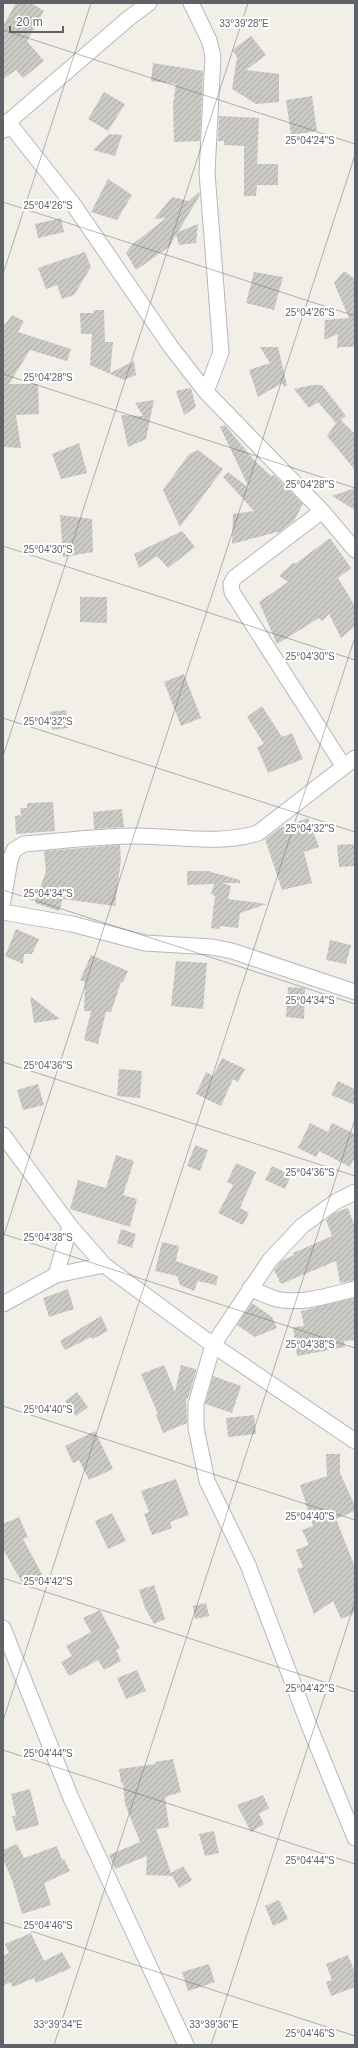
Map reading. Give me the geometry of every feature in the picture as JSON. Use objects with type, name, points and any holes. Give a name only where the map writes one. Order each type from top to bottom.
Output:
[{"type":"street","points":[[149,3],[129,18],[6,126],[73,204],[172,347],[206,392],[322,511],[355,550]]},
{"type":"street","points":[[191,3],[209,40],[213,56],[207,173],[221,352],[206,392]]},
{"type":"street","points":[[3,901],[10,860],[14,850],[24,844],[121,836],[198,839],[241,838],[258,833],[350,763],[232,592],[231,584],[234,578],[322,511]]},
{"type":"street","points":[[3,912],[72,924],[145,943],[212,947],[232,951],[355,992]]},
{"type":"street","points":[[3,1135],[70,1226],[104,1265],[213,1345],[355,1441]]},
{"type":"street","points":[[355,1192],[335,1202],[302,1226],[270,1260],[213,1345],[196,1404],[196,1428],[207,1481],[248,1565],[310,1728],[355,1838]]},
{"type":"street","points":[[56,1275],[70,1226]]},
{"type":"street","points":[[3,1304],[56,1275],[104,1265]]},
{"type":"street","points":[[250,1288],[276,1299],[293,1301],[316,1298],[355,1289]]},
{"type":"street","points":[[3,1628],[71,1798],[186,2045]]},
{"type":"building","points":[[16,3],[31,3],[44,11],[27,41],[44,61],[23,78],[16,70],[3,79],[3,26]]},
{"type":"building","points":[[251,36],[266,55],[246,70],[279,74],[279,102],[256,104],[232,89],[237,57],[232,50]]},
{"type":"building","points":[[153,63],[203,71],[200,141],[174,142],[173,104],[176,84],[151,81]]},
{"type":"building","points":[[104,92],[125,104],[108,131],[88,119]]},
{"type":"building","points":[[312,96],[317,131],[291,135],[286,100]]},
{"type":"building","points":[[219,116],[259,118],[257,164],[278,164],[278,185],[257,185],[256,196],[244,196],[244,146],[224,145],[224,141],[218,141]]},
{"type":"building","points":[[109,134],[122,135],[115,156],[93,150]]},
{"type":"building","points":[[108,179],[132,195],[117,220],[91,212]]},
{"type":"building","points":[[199,192],[200,195],[178,232],[198,224],[196,243],[179,245],[176,235],[169,247],[136,270],[126,253],[133,244],[166,218],[154,219],[172,197],[189,201]]},
{"type":"building","points":[[61,218],[64,232],[38,238],[35,224]]},
{"type":"building","points":[[85,252],[91,267],[74,295],[62,299],[57,285],[46,289],[38,268]]},
{"type":"building","points":[[344,271],[355,279],[355,347],[340,347],[337,349],[338,334],[324,340],[325,320],[349,318],[334,283]]},
{"type":"building","points":[[254,272],[283,277],[274,310],[246,303]]},
{"type":"building","points":[[94,310],[104,310],[105,342],[113,342],[110,373],[134,361],[136,375],[124,380],[90,365],[92,334],[81,334],[80,313],[94,313]]},
{"type":"building","points":[[12,315],[24,321],[18,332],[71,349],[67,361],[30,350],[9,384],[38,384],[39,414],[16,415],[21,448],[3,447],[3,327]]},
{"type":"building","points":[[260,347],[278,347],[287,385],[284,387],[282,383],[258,397],[249,370],[270,363]]},
{"type":"building","points":[[312,385],[322,385],[346,416],[341,420],[355,434],[355,470],[327,436],[336,423],[318,402],[309,408],[294,389]]},
{"type":"building","points":[[191,388],[196,407],[184,415],[176,391]]},
{"type":"building","points":[[154,400],[146,439],[128,447],[121,415],[143,416],[135,403]]},
{"type":"building","points":[[225,425],[254,460],[271,476],[274,475],[303,504],[294,521],[278,533],[277,532],[232,544],[233,514],[254,511],[223,477],[228,472],[249,488],[220,427]]},
{"type":"building","points":[[79,443],[87,473],[61,479],[52,454]]},
{"type":"building","points":[[198,450],[223,469],[180,527],[163,490],[189,454]]},
{"type":"building","points":[[355,488],[355,510],[332,496]]},
{"type":"building","points":[[60,515],[92,519],[93,552],[63,557]]},
{"type":"building","points":[[182,531],[195,547],[168,568],[157,556],[139,568],[134,554]]},
{"type":"building","points":[[330,538],[351,568],[338,578],[355,606],[355,626],[341,638],[329,614],[322,621],[319,618],[277,644],[259,602],[288,582],[279,576],[294,562],[295,564]]},
{"type":"building","points":[[80,597],[107,597],[107,623],[80,622]]},
{"type":"building","points":[[184,674],[201,718],[181,726],[164,682]]},
{"type":"building","points":[[262,706],[282,737],[292,733],[303,759],[268,773],[257,747],[264,744],[247,717]]},
{"type":"building","points":[[66,710],[68,728],[52,730],[50,712]]},
{"type":"building","points":[[53,802],[55,831],[16,834],[15,816],[21,815],[20,808],[27,808],[27,803]]},
{"type":"building","points":[[122,809],[124,827],[94,829],[93,812]]},
{"type":"building","points":[[308,818],[319,847],[304,852],[312,883],[282,890],[265,839],[280,828]]},
{"type":"building","points":[[355,844],[355,866],[339,867],[337,845]]},
{"type":"building","points":[[120,845],[121,860],[115,906],[63,899],[59,911],[35,903],[46,871],[44,851]]},
{"type":"building","points":[[187,871],[208,871],[240,880],[240,883],[223,883],[231,886],[228,899],[267,904],[240,913],[238,928],[220,926],[219,929],[211,928],[215,896],[211,894],[214,884],[187,885]]},
{"type":"building","points":[[16,929],[39,939],[32,954],[24,954],[23,964],[5,956]]},
{"type":"building","points":[[330,940],[351,945],[346,964],[326,960]]},
{"type":"building","points":[[91,955],[128,971],[123,982],[121,982],[111,1012],[106,1012],[98,1044],[84,1040],[91,1011],[84,1011],[85,982],[80,980]]},
{"type":"building","points":[[176,961],[207,963],[203,1009],[171,1006]]},
{"type":"building","points":[[288,987],[305,988],[304,1019],[286,1017]]},
{"type":"building","points":[[30,996],[60,1019],[34,1023]]},
{"type":"building","points":[[222,1058],[245,1069],[238,1082],[233,1079],[221,1106],[196,1094],[206,1072],[213,1076]]},
{"type":"building","points":[[119,1069],[142,1071],[140,1098],[117,1096]]},
{"type":"building","points":[[338,1081],[355,1089],[355,1105],[331,1095]]},
{"type":"building","points":[[38,1084],[44,1105],[23,1110],[17,1090]]},
{"type":"building","points":[[310,1123],[328,1132],[332,1123],[355,1134],[355,1157],[350,1167],[319,1151],[316,1157],[298,1148]]},
{"type":"building","points":[[195,1145],[208,1150],[200,1171],[187,1166]]},
{"type":"building","points":[[116,1155],[134,1161],[123,1195],[137,1199],[130,1227],[70,1209],[78,1180],[106,1188]]},
{"type":"building","points":[[236,1163],[256,1172],[240,1208],[249,1213],[243,1225],[218,1213],[233,1185],[227,1182]]},
{"type":"building","points":[[272,1166],[291,1175],[285,1189],[265,1180]]},
{"type":"building","points":[[348,1208],[355,1227],[355,1280],[340,1283],[336,1261],[281,1284],[274,1270],[281,1261],[294,1255],[293,1253],[332,1236],[326,1220],[336,1212]]},
{"type":"building","points":[[121,1229],[136,1234],[132,1248],[117,1243]]},
{"type":"building","points":[[162,1242],[179,1246],[176,1261],[218,1276],[216,1285],[198,1281],[194,1291],[180,1285],[177,1276],[155,1271]]},
{"type":"building","points":[[68,1289],[74,1309],[49,1317],[43,1298]]},
{"type":"building","points":[[355,1298],[355,1340],[344,1341],[345,1347],[297,1356],[293,1327],[304,1326],[301,1311]]},
{"type":"building","points":[[252,1303],[272,1317],[277,1328],[255,1337],[237,1325]]},
{"type":"building","points":[[101,1316],[108,1331],[93,1339],[91,1337],[65,1350],[60,1341]]},
{"type":"building","points":[[164,1365],[175,1392],[181,1365],[196,1369],[196,1371],[188,1398],[186,1398],[187,1423],[163,1433],[156,1415],[158,1414],[141,1374]]},
{"type":"building","points":[[213,1376],[241,1386],[232,1413],[205,1404]]},
{"type":"building","points":[[77,1392],[88,1407],[76,1416],[65,1401]]},
{"type":"building","points":[[254,1415],[256,1434],[228,1437],[226,1418]]},
{"type":"building","points":[[95,1431],[113,1469],[89,1480],[79,1460],[73,1463],[65,1446]]},
{"type":"building","points":[[326,1454],[340,1454],[340,1473],[355,1506],[355,1511],[336,1519],[355,1567],[355,1613],[341,1619],[333,1601],[314,1614],[297,1569],[303,1567],[296,1550],[309,1545],[302,1530],[313,1526],[300,1485],[327,1476]]},
{"type":"building","points":[[176,1479],[189,1515],[170,1522],[172,1528],[152,1535],[144,1514],[149,1512],[141,1491]]},
{"type":"building","points":[[112,1513],[126,1541],[108,1549],[95,1521]]},
{"type":"building","points":[[19,1517],[28,1537],[23,1539],[43,1576],[24,1586],[3,1549],[3,1524]]},
{"type":"building","points":[[154,1585],[165,1619],[154,1624],[145,1608],[139,1590]]},
{"type":"building","points":[[206,1603],[209,1616],[195,1619],[193,1606]]},
{"type":"building","points":[[100,1610],[120,1648],[116,1650],[121,1661],[104,1670],[98,1660],[69,1676],[61,1662],[72,1656],[66,1646],[91,1632],[83,1618]]},
{"type":"building","points":[[137,1670],[146,1691],[126,1699],[117,1678]]},
{"type":"building","points":[[173,1759],[181,1792],[165,1797],[169,1827],[156,1829],[171,1873],[183,1866],[192,1880],[179,1888],[172,1876],[146,1875],[147,1856],[115,1869],[109,1855],[140,1842],[125,1804],[123,1783],[121,1783],[119,1769],[156,1764],[155,1762]]},
{"type":"building","points":[[30,1789],[39,1825],[16,1831],[12,1817],[16,1815],[11,1794]]},
{"type":"building","points":[[263,1795],[269,1808],[259,1814],[264,1824],[251,1832],[237,1805]]},
{"type":"building","points":[[214,1831],[219,1853],[205,1856],[199,1834]]},
{"type":"building","points":[[17,1844],[24,1858],[57,1846],[62,1860],[64,1859],[70,1871],[44,1883],[51,1905],[22,1914],[12,1880],[3,1859],[3,1850]]},
{"type":"building","points":[[279,1900],[288,1919],[273,1926],[265,1906]]},
{"type":"building","points":[[31,1933],[44,1961],[62,1952],[71,1968],[36,1983],[34,1978],[13,1987],[10,1982],[3,1986],[3,1956],[9,1953],[5,1944]]},
{"type":"building","points":[[348,1955],[355,1973],[355,1987],[331,1996],[326,1982],[332,1980],[326,1964]]},
{"type":"building","points":[[209,1964],[215,1982],[188,1991],[182,1972]]}]
